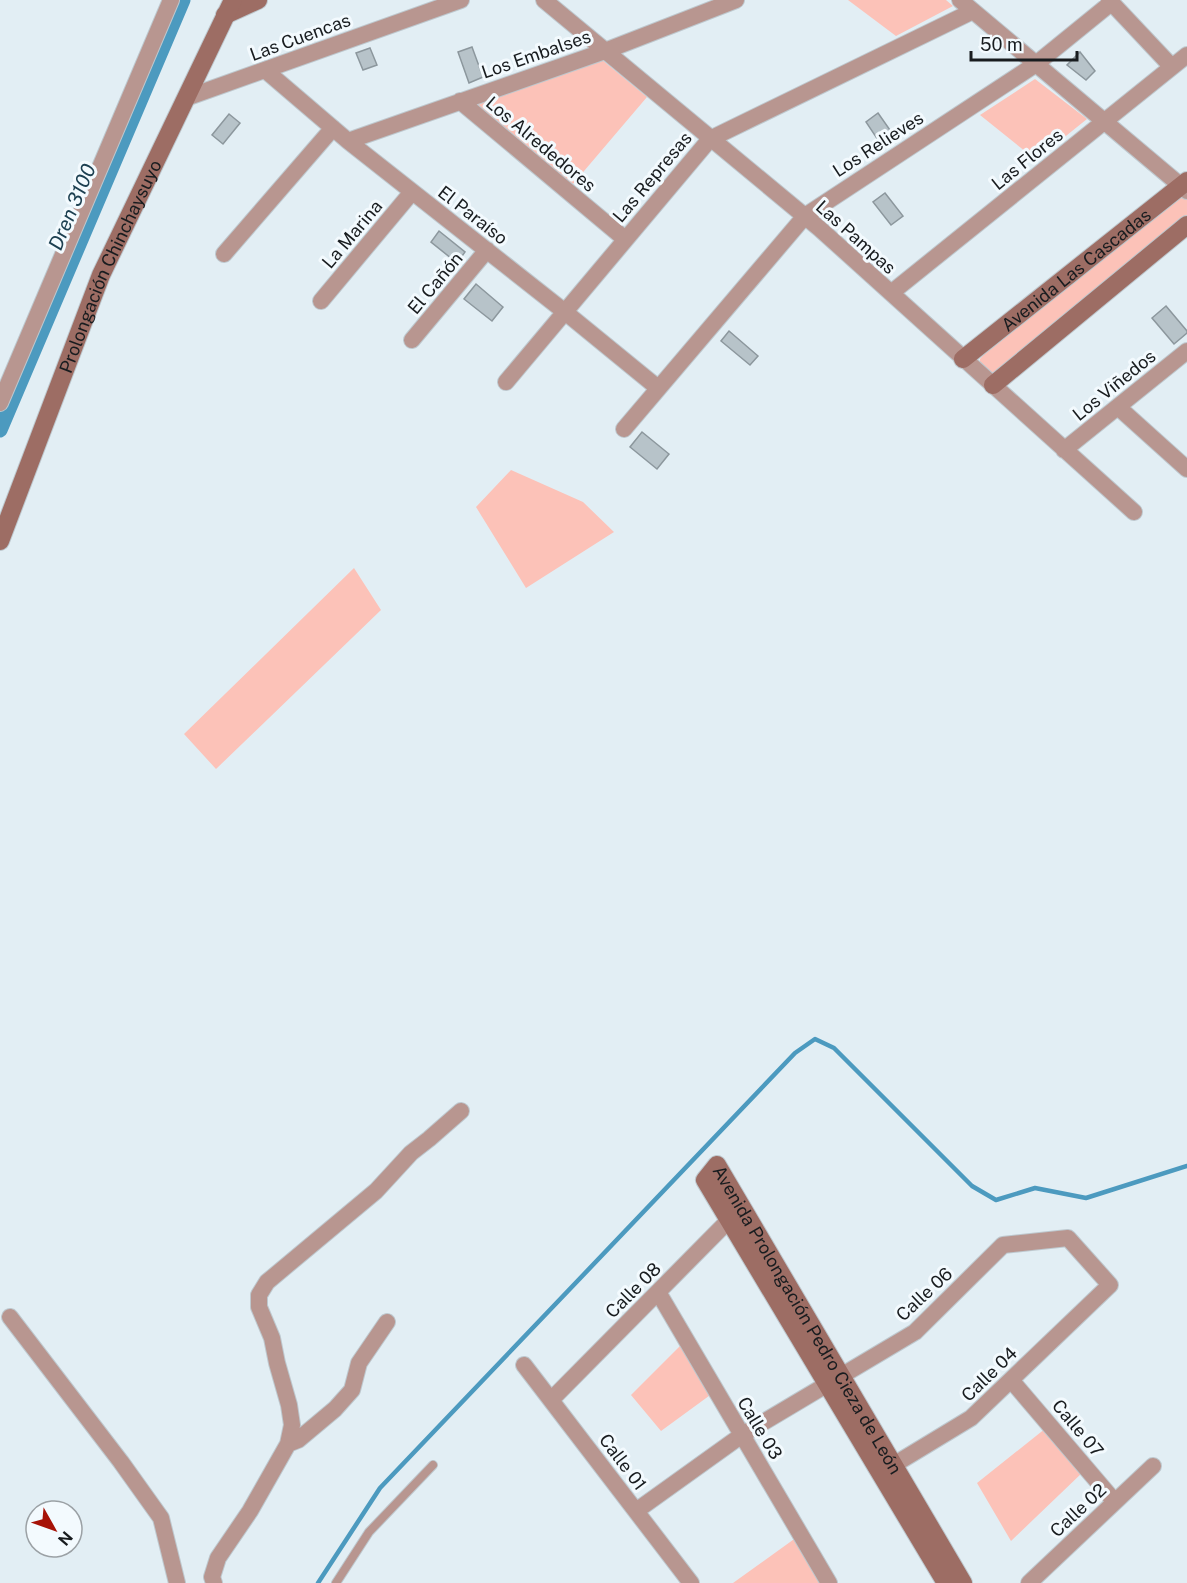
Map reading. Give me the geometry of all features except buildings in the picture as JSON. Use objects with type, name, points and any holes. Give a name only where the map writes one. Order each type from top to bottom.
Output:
[{"type":"street","points":[[0,403],[171,0]]},
{"type":"street","points":[[229,8],[258,0]]},
{"type":"street","name":"Las Cuencas","points":[[186,98],[461,0]]},
{"type":"street","name":"Las Pampas","points":[[544,0],[805,216],[1134,512]]},
{"type":"street","name":"Los Embalses","points":[[348,141],[605,51],[736,0]]},
{"type":"street","points":[[1110,1],[1172,67]]},
{"type":"street","name":"Los Relieves","points":[[624,429],[805,216],[1036,64],[1110,1]]},
{"type":"street","points":[[967,5],[1104,122],[1185,186]]},
{"type":"street","name":"Las Represas","points":[[506,382],[710,139],[967,5]]},
{"type":"street","name":"Prolongación Chinchaysuyo","points":[[0,541],[101,275],[229,8]]},
{"type":"street","name":"Las Flores","points":[[891,293],[1187,55]]},
{"type":"street","name":"El Paraíso","points":[[265,70],[348,141],[658,388]]},
{"type":"street","name":"Los Alrededores","points":[[460,101],[625,240]]},
{"type":"street","points":[[224,254],[333,128]]},
{"type":"street","name":"Avenida Las Cascadas","points":[[963,359],[1185,186]]},
{"type":"street","name":"La Marina","points":[[321,301],[412,192]]},
{"type":"street","name":"Avenida Las Cascadas","points":[[993,385],[1187,225]]},
{"type":"street","name":"El Cañón","points":[[412,340],[487,250]]},
{"type":"street","name":"Los Viñedos","points":[[1064,450],[1187,351]]},
{"type":"street","points":[[1118,407],[1187,469]]},
{"type":"street","points":[[214,1583],[212,1577],[218,1558],[250,1511],[288,1444],[292,1425],[272,1338],[259,1307],[259,1295],[267,1282],[376,1191],[411,1153],[461,1111]]},
{"type":"street","name":"Avenida Prolongación Pedro Cieza de León","points":[[834,1380],[742,1207],[717,1165],[705,1180],[729,1221],[834,1380],[887,1469],[963,1583]]},
{"type":"street","name":"Calle 08","points":[[551,1400],[742,1207]]},
{"type":"street","name":"Calle 06","points":[[636,1511],[742,1435],[915,1332],[1003,1245],[1068,1238],[1110,1286]]},
{"type":"street","name":"Calle 04","points":[[887,1469],[971,1418],[1110,1286]]},
{"type":"street","name":"Calle 03","points":[[658,1292],[829,1583]]},
{"type":"street","points":[[10,1317],[161,1518],[177,1583]]},
{"type":"street","points":[[288,1444],[298,1440],[335,1409],[352,1390],[359,1363],[387,1322]]},
{"type":"street","name":"Calle 01","points":[[524,1365],[692,1583]]},
{"type":"street","name":"Calle 07","points":[[1011,1380],[1115,1502]]},
{"type":"street","name":"Calle 02","points":[[1029,1583],[1153,1466]]},
{"type":"street","name":"Avenida Prolongación Pedro Cieza de León","points":[[887,1469],[946,1583]]},
{"type":"lane","points":[[336,1583],[369,1532],[433,1465]]},
{"type":"shaded area","points":[[848,0],[946,0],[953,6],[896,36]]},
{"type":"shaded area","points":[[601,59],[647,97],[573,184],[478,108],[477,100]]},
{"type":"shaded area","points":[[1035,79],[1087,119],[1036,160],[980,115]]},
{"type":"shaded area","points":[[1180,196],[1187,199],[1187,216],[1000,369],[991,373],[980,365],[980,359],[985,353]]},
{"type":"shaded area","points":[[511,470],[583,502],[614,532],[526,588],[476,507]]},
{"type":"shaded area","points":[[354,568],[381,610],[216,769],[184,734]]},
{"type":"shaded area","points":[[683,1343],[713,1393],[661,1431],[631,1395]]},
{"type":"shaded area","points":[[1046,1428],[1083,1472],[1011,1541],[977,1483]]},
{"type":"shaded area","points":[[797,1537],[824,1583],[733,1583]]},
{"type":"waterway","name":"Dren 3100","points":[[0,430],[183,0]]},
{"type":"waterway","points":[[318,1583],[380,1488],[795,1053],[815,1039],[834,1048],[972,1186],[996,1200],[1035,1188],[1086,1198],[1187,1166]]}]
